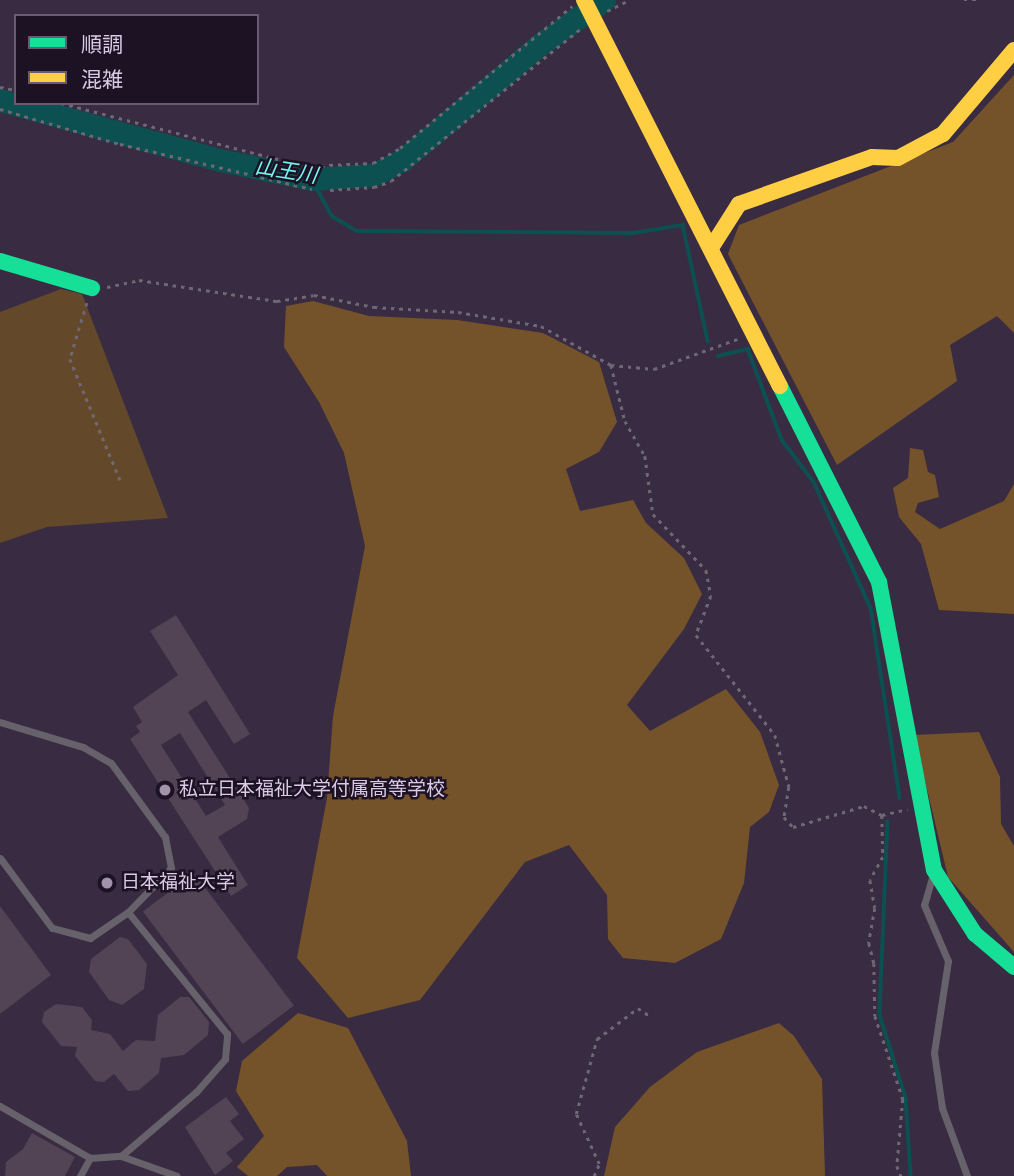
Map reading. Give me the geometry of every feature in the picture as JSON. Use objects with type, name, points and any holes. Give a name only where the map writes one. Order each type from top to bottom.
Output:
[{"type":"street","points":[[584,0],[879,582],[934,870],[975,934],[1014,967]]},
{"type":"street","points":[[711,248],[739,204],[872,157],[898,158],[943,134],[1014,50]]},
{"type":"street","points":[[0,261],[92,288]]},
{"type":"lane","points":[[0,722],[83,747],[111,763],[164,837],[171,868],[128,912],[89,938],[52,928],[0,858]]},
{"type":"lane","points":[[934,870],[924,905],[948,961],[934,1053],[942,1108],[967,1176]]},
{"type":"lane","points":[[121,1156],[196,1092],[225,1059],[227,1034],[128,912]]},
{"type":"lane","points":[[0,1105],[90,1158],[121,1156],[177,1176]]},
{"type":"lane","points":[[80,1176],[90,1158]]},
{"type":"path","points":[[69,105],[304,166],[373,163],[400,148],[579,0]]},
{"type":"path","points":[[330,190],[374,187],[391,181],[557,42],[630,0]]},
{"type":"path","points":[[964,0],[976,0]]},
{"type":"path","points":[[0,109],[120,144],[313,189]]},
{"type":"path","points":[[120,480],[70,359],[92,288],[139,280],[277,301],[314,295],[374,307],[458,312],[541,326],[611,365],[654,369],[754,333]]},
{"type":"path","points":[[611,365],[625,421],[645,456],[653,514],[706,570],[711,596],[696,635],[775,735],[789,788],[783,817],[793,827],[864,806],[882,815],[920,806]]},
{"type":"path","points":[[882,815],[883,857],[870,880],[876,908],[869,943],[874,963],[875,1016],[903,1098],[897,1166],[901,1176]]},
{"type":"path","points":[[594,1176],[599,1164],[576,1114],[597,1038],[638,1008],[650,1016]]},
{"type":"shaded area","points":[[1014,75],[1014,333],[997,316],[950,345],[957,381],[837,465],[728,254],[739,225],[953,142]]},
{"type":"shaded area","points":[[61,289],[82,294],[168,518],[47,527],[0,543],[0,312]]},
{"type":"shaded area","points":[[313,301],[369,316],[457,320],[543,333],[599,362],[617,422],[599,452],[566,469],[580,511],[633,500],[646,523],[684,558],[702,594],[684,629],[627,705],[650,731],[726,689],[760,732],[779,785],[769,812],[750,827],[744,883],[721,939],[675,963],[623,958],[608,939],[607,895],[569,845],[525,862],[420,1000],[348,1018],[297,958],[327,798],[333,716],[365,546],[344,453],[319,402],[284,347],[286,306]]},
{"type":"shaded area","points":[[910,448],[923,450],[928,472],[935,475],[939,497],[918,503],[915,512],[940,529],[1004,501],[1014,484],[1014,614],[939,610],[921,544],[899,517],[893,488],[908,478]]},
{"type":"shaded area","points":[[979,732],[1000,777],[1001,824],[1014,846],[1014,952],[948,877],[914,735]]},
{"type":"shaded area","points":[[298,1013],[348,1028],[407,1141],[411,1176],[327,1176],[317,1165],[287,1167],[277,1176],[248,1176],[237,1167],[264,1136],[236,1091],[242,1061]]},
{"type":"shaded area","points":[[779,1023],[794,1036],[822,1079],[825,1176],[604,1176],[615,1127],[650,1087],[697,1052]]},
{"type":"building","points":[[176,615],[250,734],[234,744],[206,700],[188,712],[249,808],[247,819],[218,837],[248,885],[231,896],[130,739],[140,732],[136,726],[142,722],[133,707],[178,675],[150,631]],"holes":[[[180,733],[225,805],[206,816],[161,745]]]},
{"type":"building","points":[[194,873],[294,1006],[243,1044],[143,912]]},
{"type":"building","points":[[0,906],[51,975],[0,1014]]},
{"type":"building","points":[[120,937],[128,939],[147,964],[144,989],[122,1005],[109,1000],[89,972],[91,959]]},
{"type":"building","points":[[180,997],[189,997],[209,1022],[208,1035],[184,1055],[161,1058],[159,1073],[139,1090],[128,1091],[114,1074],[104,1082],[95,1081],[75,1056],[77,1047],[61,1046],[42,1022],[44,1012],[56,1004],[82,1007],[92,1020],[91,1030],[110,1034],[123,1051],[136,1040],[155,1041],[158,1015]]},
{"type":"building","points":[[226,1097],[239,1114],[230,1121],[244,1139],[226,1153],[233,1161],[215,1175],[185,1127]]},
{"type":"building","points":[[32,1133],[75,1157],[65,1176],[5,1176],[6,1162],[23,1149]]},
{"type":"waterway","name":"山王川","points":[[18,105],[220,160],[312,179],[373,175],[401,161],[539,45],[604,0]]},
{"type":"waterway","name":"山王川","points":[[0,100],[14,104]]},
{"type":"waterway","points":[[312,179],[332,216],[357,231],[633,233],[683,225],[708,341]]},
{"type":"waterway","points":[[718,356],[748,349],[782,440],[814,482],[871,608],[900,798]]},
{"type":"waterway","points":[[888,821],[880,1015],[906,1098],[911,1176]]},
{"type":"traffic: fast","points":[[0,261],[92,288]]},
{"type":"traffic: fast","points":[[780,386],[879,582],[934,870],[975,934],[1014,967]]},
{"type":"traffic: slow","points":[[584,0],[780,386]]},
{"type":"traffic: slow","points":[[711,248],[739,204],[872,157],[898,158],[943,134],[1014,50]]},
{"type":"place","name":"私立日本福祉大学付属高等学校","points":[[165,790]]},
{"type":"place","name":"日本福祉大学","points":[[107,883]]}]
